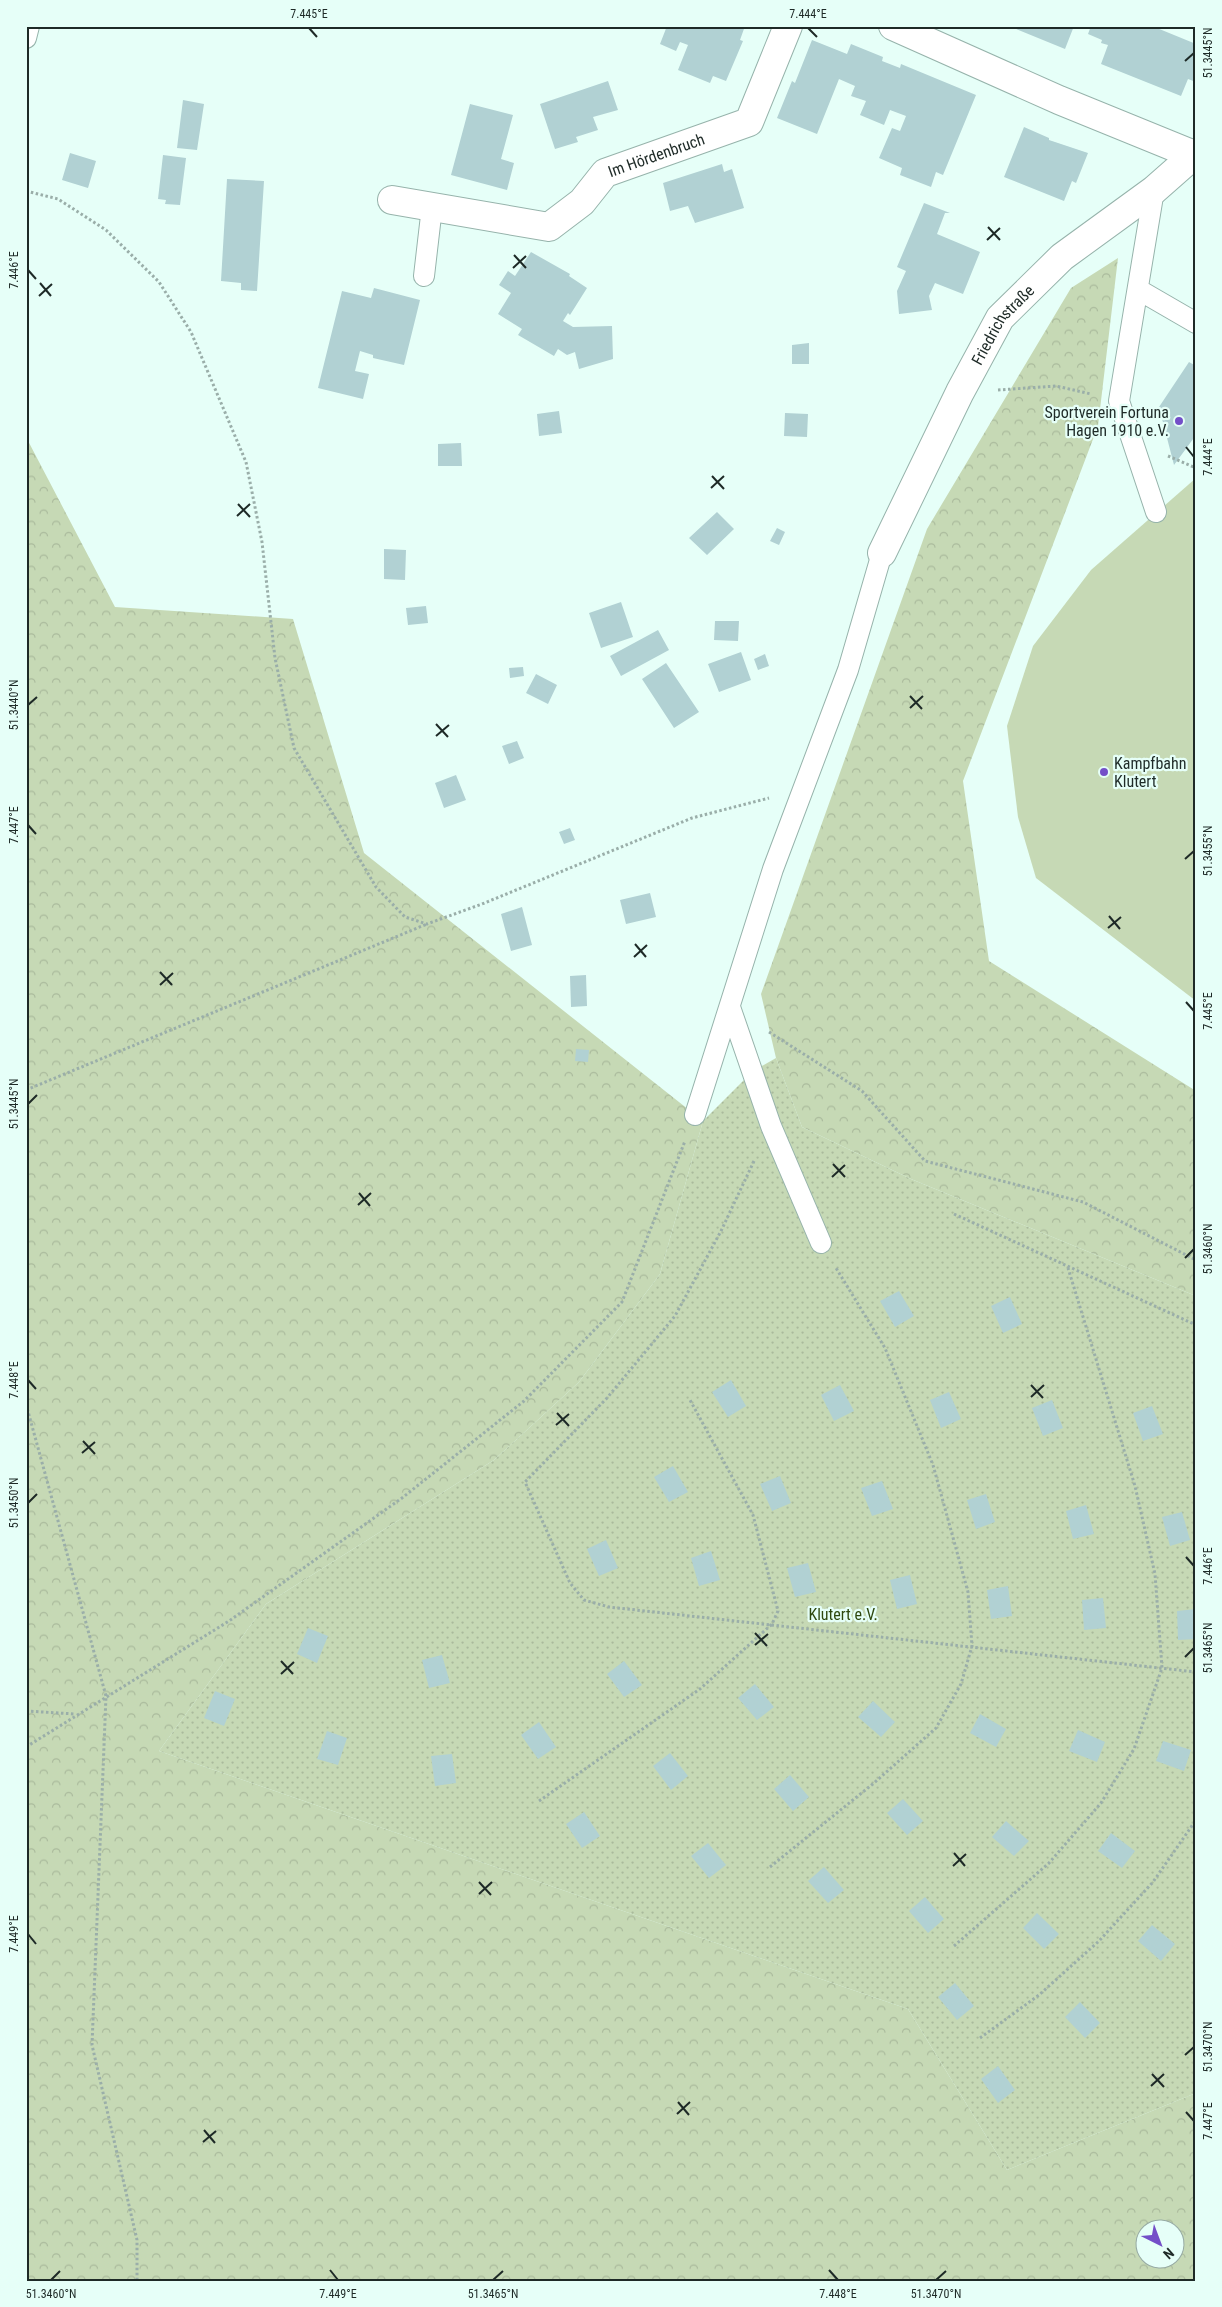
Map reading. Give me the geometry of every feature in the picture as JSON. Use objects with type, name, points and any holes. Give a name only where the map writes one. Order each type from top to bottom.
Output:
[{"type":"street","name":"Im Hördenbruch","points":[[392,200],[549,227],[582,202],[605,173],[749,122],[788,26]]},
{"type":"street","name":"Friedrichstraße","points":[[882,553],[960,392],[1000,318],[1062,256],[1154,190],[1195,154],[1059,100],[893,26]]},
{"type":"lane","points":[[26,38],[29,26]]},
{"type":"lane","points":[[1154,190],[1119,401],[1156,512]]},
{"type":"lane","points":[[424,276],[432,207]]},
{"type":"lane","points":[[1138,290],[1196,323]]},
{"type":"lane","points":[[695,1115],[773,869],[848,670],[882,553]]},
{"type":"lane","points":[[730,1007],[770,1126],[821,1244]]},
{"type":"path","points":[[26,191],[58,199],[106,230],[158,282],[191,332],[246,462],[262,542],[275,658],[294,748],[376,887],[405,917],[427,924]]},
{"type":"path","points":[[960,392],[1056,386],[1119,401]]},
{"type":"path","points":[[26,1090],[427,924],[482,904],[692,818],[804,789]]},
{"type":"path","points":[[730,1007],[862,1090],[925,1160],[1083,1202],[1196,1260]]},
{"type":"path","points":[[26,1747],[229,1621],[402,1498],[524,1401],[622,1302],[695,1115]]},
{"type":"path","points":[[770,1126],[721,1231],[675,1316],[607,1398],[525,1482],[570,1584],[584,1600],[609,1607],[1196,1672]]},
{"type":"path","points":[[954,1214],[1068,1268],[1196,1325]]},
{"type":"path","points":[[770,1867],[874,1783],[936,1728],[961,1684],[972,1646],[968,1592],[933,1465],[885,1348],[821,1244]]},
{"type":"path","points":[[954,1946],[1049,1863],[1101,1802],[1134,1749],[1162,1668],[1155,1574],[1137,1496],[1068,1268]]},
{"type":"path","points":[[539,1801],[700,1689],[772,1624],[778,1611],[753,1515],[690,1400]]},
{"type":"path","points":[[26,1404],[106,1696],[92,2045],[137,2240],[137,2281]]},
{"type":"path","points":[[26,1711],[77,1714]]},
{"type":"path","points":[[980,2038],[1039,1995],[1099,1941],[1153,1882],[1196,1820]]},
{"type":"green space","points":[[1118,258],[1098,426],[963,781],[989,961],[1196,1091],[1196,1296],[911,1179],[802,1127],[776,1058],[761,994],[927,529],[1071,288]]},
{"type":"green space","points":[[26,437],[115,607],[293,619],[364,853],[703,1121],[660,1274],[579,1382],[494,1460],[266,1604],[159,1751],[908,2009],[1007,2170],[1196,2093],[1196,2281],[26,2281]]},
{"type":"green space","name":"Kampfbahn Klutert","points":[[1196,478],[1196,1001],[1036,878],[1018,817],[1007,726],[1033,646],[1091,570]]},
{"type":"green space","name":"Klutert e.V.","points":[[776,1058],[802,1127],[911,1179],[1196,1296],[1196,2093],[1007,2170],[908,2009],[159,1751],[266,1604],[494,1460],[579,1382],[660,1274],[703,1121],[753,1071]]},
{"type":"building","points":[[667,26],[745,26],[740,40],[743,41],[726,81],[713,76],[710,83],[678,70],[688,45],[680,42],[676,51],[660,44]]},
{"type":"building","points":[[1009,26],[1074,26],[1065,49]]},
{"type":"building","points":[[1091,26],[1152,26],[1196,44],[1196,82],[1188,79],[1181,96],[1101,64],[1108,45],[1101,43],[1102,40],[1088,34]]},
{"type":"building","points":[[812,40],[847,54],[851,44],[883,57],[882,61],[900,68],[901,64],[976,95],[943,175],[936,172],[931,187],[900,175],[902,168],[879,158],[892,128],[900,131],[906,116],[890,110],[884,125],[860,115],[866,101],[851,96],[855,86],[839,79],[817,134],[777,118],[792,81],[795,83]]},
{"type":"building","points":[[608,81],[618,110],[593,117],[598,130],[576,137],[578,142],[555,149],[540,104]]},
{"type":"building","points":[[183,100],[204,104],[197,150],[177,148]]},
{"type":"building","points":[[470,104],[513,115],[501,159],[514,163],[507,190],[451,175]]},
{"type":"building","points":[[1024,127],[1049,138],[1049,140],[1088,153],[1076,183],[1072,181],[1064,201],[1004,177]]},
{"type":"building","points":[[70,153],[96,161],[88,188],[62,180]]},
{"type":"building","points":[[163,155],[186,158],[180,205],[165,204],[166,200],[158,199]]},
{"type":"building","points":[[722,164],[724,172],[732,169],[744,208],[695,223],[688,206],[670,211],[663,183]]},
{"type":"building","points":[[227,179],[264,181],[257,291],[241,290],[241,283],[221,281]]},
{"type":"building","points":[[924,203],[950,213],[945,213],[937,234],[980,252],[963,294],[935,283],[929,296],[932,310],[899,314],[897,291],[906,271],[897,267]]},
{"type":"building","points":[[531,252],[570,274],[569,276],[587,288],[570,315],[568,313],[563,321],[573,327],[612,326],[613,359],[579,369],[575,352],[567,355],[558,349],[554,356],[518,335],[522,329],[498,314],[511,293],[499,285],[508,271],[515,276]]},
{"type":"building","points":[[374,288],[420,300],[404,365],[373,358],[373,355],[360,351],[355,371],[369,374],[363,399],[318,388],[342,291],[371,298]]},
{"type":"building","points":[[809,343],[809,364],[792,364],[792,345]]},
{"type":"building","name":"Sportverein Fortuna Hagen 1910 e.V.","points":[[1189,362],[1196,366],[1196,435],[1174,465],[1159,407]]},
{"type":"building","points":[[559,411],[562,433],[539,436],[537,414]]},
{"type":"building","points":[[785,413],[808,414],[807,437],[784,436]]},
{"type":"building","points":[[461,443],[462,466],[438,466],[438,444]]},
{"type":"building","points":[[717,512],[734,529],[707,555],[689,538]]},
{"type":"building","points":[[777,528],[785,532],[779,545],[770,541]]},
{"type":"building","points":[[384,549],[406,550],[405,580],[384,579]]},
{"type":"building","points":[[621,602],[633,637],[601,648],[589,613]]},
{"type":"building","points":[[426,606],[428,623],[408,625],[406,608]]},
{"type":"building","points":[[715,621],[739,621],[738,641],[714,640]]},
{"type":"building","points":[[658,630],[669,650],[621,676],[610,656]]},
{"type":"building","points":[[741,652],[751,680],[719,692],[708,664]]},
{"type":"building","points":[[765,654],[769,666],[758,670],[754,659]]},
{"type":"building","points":[[666,663],[699,712],[674,728],[642,679]]},
{"type":"building","points":[[523,667],[524,676],[510,678],[509,668]]},
{"type":"building","points":[[536,674],[557,685],[548,704],[526,693]]},
{"type":"building","points":[[517,741],[524,758],[509,764],[502,746]]},
{"type":"building","points":[[456,775],[466,800],[444,808],[435,783]]},
{"type":"building","points":[[570,828],[575,840],[564,844],[559,832]]},
{"type":"building","points":[[650,893],[656,917],[626,924],[620,900]]},
{"type":"building","points":[[522,907],[532,945],[511,951],[501,914]]},
{"type":"building","points":[[586,975],[587,1006],[571,1007],[570,976]]},
{"type":"building","points":[[576,1049],[589,1050],[588,1062],[575,1061]]},
{"type":"building","points":[[899,1291],[914,1316],[895,1327],[880,1301]]},
{"type":"building","points":[[1010,1297],[1022,1324],[1003,1333],[991,1306]]},
{"type":"building","points":[[731,1380],[746,1406],[728,1417],[712,1392]]},
{"type":"building","points":[[840,1385],[854,1411],[834,1421],[821,1395]]},
{"type":"building","points":[[949,1392],[961,1419],[941,1428],[930,1400]]},
{"type":"building","points":[[1052,1400],[1063,1428],[1043,1436],[1032,1408]]},
{"type":"building","points":[[1152,1406],[1163,1434],[1143,1441],[1133,1413]]},
{"type":"building","points":[[673,1466],[688,1492],[669,1502],[654,1477]]},
{"type":"building","points":[[780,1476],[791,1503],[772,1511],[760,1484]]},
{"type":"building","points":[[882,1481],[893,1509],[872,1516],[861,1488]]},
{"type":"building","points":[[986,1494],[995,1522],[976,1529],[967,1500]]},
{"type":"building","points":[[1086,1505],[1094,1534],[1073,1539],[1066,1511]]},
{"type":"building","points":[[1182,1512],[1190,1540],[1170,1546],[1162,1517]]},
{"type":"building","points":[[606,1540],[618,1568],[599,1576],[587,1549]]},
{"type":"building","points":[[711,1551],[720,1580],[699,1586],[691,1558]]},
{"type":"building","points":[[808,1563],[816,1592],[795,1597],[787,1568]]},
{"type":"building","points":[[910,1575],[917,1604],[897,1609],[890,1580]]},
{"type":"building","points":[[1008,1586],[1012,1616],[991,1619],[987,1590]]},
{"type":"building","points":[[1103,1598],[1106,1628],[1084,1630],[1082,1600]]},
{"type":"building","points":[[1196,1609],[1196,1639],[1178,1640],[1177,1611]]},
{"type":"building","points":[[308,1628],[328,1636],[317,1663],[297,1654]]},
{"type":"building","points":[[442,1655],[450,1683],[429,1688],[422,1660]]},
{"type":"building","points":[[624,1661],[642,1685],[624,1697],[607,1674]]},
{"type":"building","points":[[755,1684],[774,1707],[757,1720],[738,1698]]},
{"type":"building","points":[[215,1691],[235,1699],[224,1726],[204,1718]]},
{"type":"building","points":[[873,1701],[895,1722],[881,1737],[858,1717]]},
{"type":"building","points":[[980,1714],[1006,1729],[996,1747],[970,1733]]},
{"type":"building","points":[[539,1722],[556,1747],[538,1759],[521,1735]]},
{"type":"building","points":[[1078,1730],[1105,1742],[1097,1762],[1069,1751]]},
{"type":"building","points":[[327,1731],[347,1738],[338,1765],[317,1759]]},
{"type":"building","points":[[1163,1741],[1191,1750],[1184,1771],[1156,1761]]},
{"type":"building","points":[[670,1753],[688,1776],[671,1790],[653,1766]]},
{"type":"building","points":[[452,1754],[456,1783],[435,1786],[431,1756]]},
{"type":"building","points":[[790,1775],[809,1797],[793,1811],[774,1789]]},
{"type":"building","points":[[903,1799],[923,1821],[907,1835],[887,1813]]},
{"type":"building","points":[[584,1812],[600,1836],[582,1848],[566,1824]]},
{"type":"building","points":[[1006,1821],[1029,1841],[1014,1856],[992,1837]]},
{"type":"building","points":[[1111,1833],[1135,1851],[1122,1868],[1098,1851]]},
{"type":"building","points":[[708,1843],[726,1865],[709,1878],[691,1856]]},
{"type":"building","points":[[824,1867],[844,1890],[828,1903],[808,1881]]},
{"type":"building","points":[[925,1897],[944,1919],[928,1933],[909,1911]]},
{"type":"building","points":[[1037,1913],[1059,1934],[1044,1949],[1023,1928]]},
{"type":"building","points":[[1152,1925],[1175,1944],[1161,1961],[1138,1941]]},
{"type":"building","points":[[955,1983],[974,2006],[957,2020],[938,1997]]},
{"type":"building","points":[[1080,2002],[1100,2023],[1085,2038],[1065,2017]]},
{"type":"building","points":[[998,2066],[1015,2090],[998,2103],[981,2079]]},
{"type":"place","name":"Sportverein Fortuna Hagen 1910 e.V.","points":[[1179,421]]},
{"type":"place","name":"Kampfbahn Klutert","points":[[1104,772]]}]
